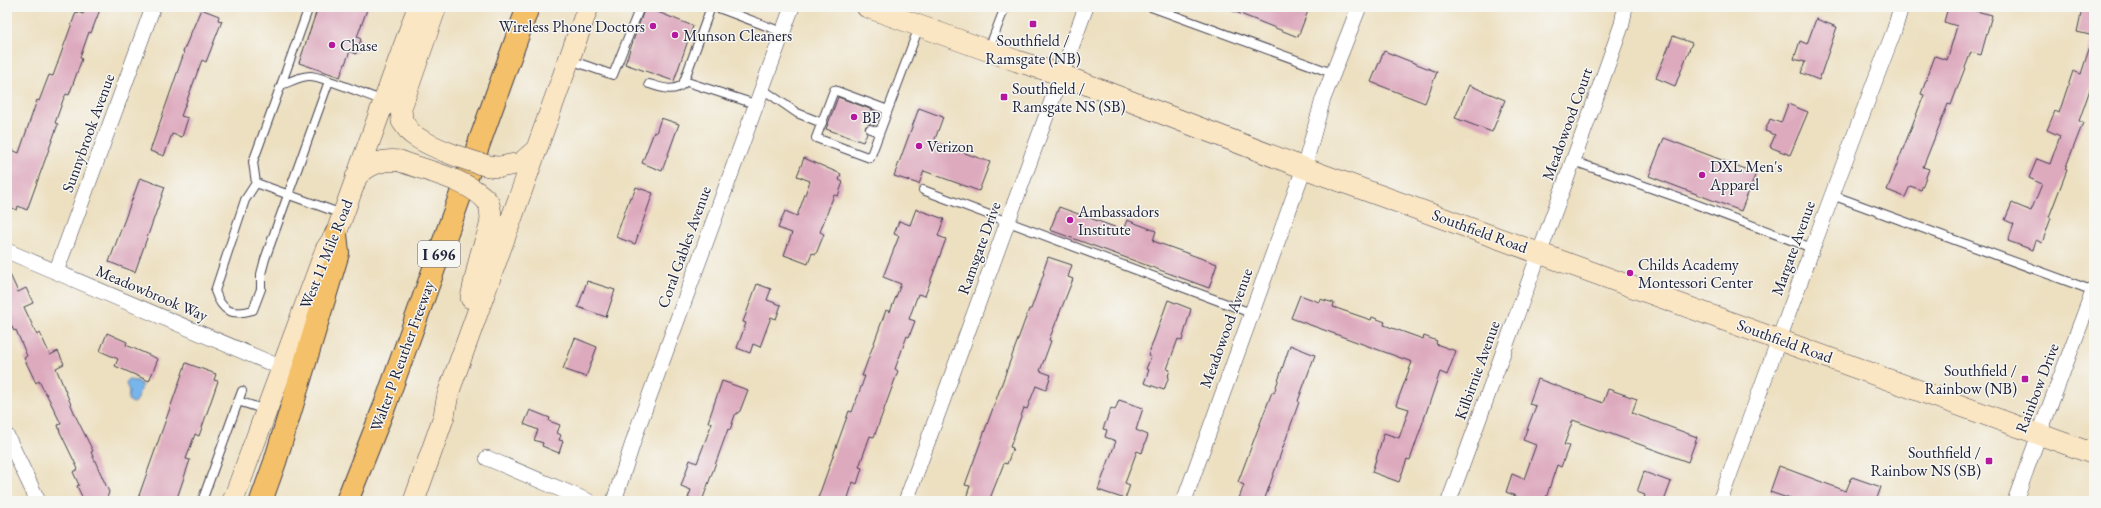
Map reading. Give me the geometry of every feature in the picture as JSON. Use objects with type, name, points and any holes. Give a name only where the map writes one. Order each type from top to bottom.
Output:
[{"type":"highway","name":"Walter P Reuther Freeway","points":[[348,501],[385,405],[528,7]]},
{"type":"highway","points":[[261,501],[275,462],[338,253],[336,234]]},
{"type":"main road","points":[[414,501],[444,416],[448,394],[455,374],[588,7]]},
{"type":"main road","name":"Southfield Road","points":[[867,7],[988,51],[1062,75],[1304,168],[1781,339],[2094,454]]},
{"type":"main road","points":[[422,11],[401,108],[402,121],[410,132],[422,142],[485,165],[500,168],[521,163],[537,149]]},
{"type":"main road","name":"West 11 Mile Road","points":[[233,501],[326,248],[336,234],[384,101],[422,11]]},
{"type":"main road","points":[[356,177],[374,164],[392,160],[400,161],[466,185],[478,192],[488,202],[491,223],[480,256],[455,374]]},
{"type":"street","name":"Sunnybrook Avenue","points":[[56,272],[153,7]]},
{"type":"street","name":"Coral Gables Avenue","points":[[614,501],[640,422],[755,104],[792,7]]},
{"type":"street","name":"Ramsgate Drive","points":[[906,501],[1086,7]]},
{"type":"street","points":[[1304,168],[1323,99],[1359,7]]},
{"type":"street","name":"Meadowood Court","points":[[1539,252],[1622,24],[1625,7]]},
{"type":"street","name":"Margate Avenue","points":[[1720,501],[1781,339],[1812,248],[1894,31],[1901,7]]},
{"type":"street","name":"Meadowood Avenue","points":[[1184,501],[1304,168]]},
{"type":"street","name":"Meadowbrook Way","points":[[7,251],[282,368]]},
{"type":"street","name":"Kilbirnie Avenue","points":[[1449,501],[1539,252]]},
{"type":"street","name":"Rainbow Drive","points":[[2015,501],[2039,433],[2055,395],[2094,290]]},
{"type":"street","points":[[7,436],[38,501]]},
{"type":"street","points":[[487,458],[588,501]]},
{"type":"lane","points":[[309,7],[253,162],[256,183],[245,200],[215,291],[220,304],[231,312],[244,313],[253,310],[261,289],[261,274],[265,260],[329,81]]},
{"type":"lane","points":[[569,60],[613,75],[640,7]]},
{"type":"lane","points":[[649,84],[672,90],[679,88],[684,81],[711,7]]},
{"type":"lane","points":[[716,7],[782,32]]},
{"type":"lane","points":[[988,51],[1005,7]]},
{"type":"lane","points":[[1151,7],[1332,74]]},
{"type":"lane","points":[[888,110],[834,90],[828,113],[816,138],[870,158],[879,132],[888,110],[919,26]]},
{"type":"lane","points":[[281,85],[304,76],[313,76],[384,101]]},
{"type":"lane","points":[[684,81],[755,104]]},
{"type":"lane","points":[[761,88],[797,113],[822,123]]},
{"type":"lane","points":[[870,128],[879,132]]},
{"type":"lane","points":[[1573,161],[1682,199],[1812,248]]},
{"type":"lane","points":[[256,183],[343,214]]},
{"type":"lane","points":[[923,190],[1251,313]]},
{"type":"lane","points":[[1832,194],[2094,290]]},
{"type":"lane","points":[[202,501],[242,391]]},
{"type":"lane","points":[[238,401],[267,410]]},
{"type":"water","points":[[128,380],[138,381],[142,386],[136,401],[133,403],[128,400],[129,391],[126,384]]},
{"type":"building","points":[[85,7],[101,7],[91,33],[89,32],[80,58],[82,59],[69,95],[66,94],[63,100],[55,123],[58,124],[27,210],[18,206],[17,210],[7,206],[7,148],[19,153],[37,100],[39,101],[49,75],[53,76],[76,12],[83,14]]},
{"type":"building","name":"Chase","points":[[318,7],[368,7],[357,37],[361,39],[356,54],[350,51],[340,77],[299,63]]},
{"type":"building","points":[[645,7],[693,26],[674,81],[625,64]]},
{"type":"building","points":[[1223,7],[1297,7],[1308,11],[1298,37]]},
{"type":"building","points":[[1948,7],[1960,7],[1992,15],[1981,55],[1971,52],[1951,105],[1948,104],[1923,167],[1929,169],[1921,190],[1910,186],[1905,197],[1887,190],[1924,95],[1921,94],[1935,56],[1947,60],[1957,26],[1944,22]]},
{"type":"building","points":[[201,9],[219,16],[218,20],[222,21],[206,62],[202,60],[181,116],[188,118],[182,137],[172,134],[164,156],[150,151],[184,53],[183,52]]},
{"type":"building","points":[[2082,9],[2094,12],[2094,36],[2077,32]]},
{"type":"building","points":[[1816,19],[1837,27],[1819,80],[1801,73],[1805,62],[1794,59],[1800,41],[1807,44]]},
{"type":"building","points":[[1673,36],[1692,43],[1675,86],[1656,78]]},
{"type":"building","points":[[2092,40],[2094,41],[2094,78],[2079,121],[2083,123],[2065,169],[2067,170],[2049,217],[2051,218],[2042,243],[2036,240],[2033,250],[2008,241],[2014,224],[2005,220],[2012,203],[2031,211],[2042,184],[2029,178],[2037,159],[2050,164],[2060,136],[2047,130],[2055,111],[2059,113],[2073,71],[2081,74]]},
{"type":"building","points":[[1384,51],[1437,72],[1425,103],[1371,82]]},
{"type":"building","points":[[1469,85],[1505,100],[1492,132],[1455,118]]},
{"type":"building","points":[[838,97],[875,111],[870,124],[865,127],[867,133],[863,142],[826,129]]},
{"type":"building","points":[[1788,104],[1808,112],[1790,155],[1770,147],[1775,135],[1765,131],[1770,119],[1781,123]]},
{"type":"building","points":[[919,108],[943,117],[934,142],[990,162],[979,191],[924,171],[919,184],[894,176]]},
{"type":"building","points":[[661,118],[679,124],[662,171],[642,163],[654,132],[656,133]]},
{"type":"building","name":"DXL Men's Apparel","points":[[1664,138],[1756,173],[1741,211],[1649,176]]},
{"type":"building","points":[[804,158],[841,174],[839,180],[843,182],[838,196],[834,195],[820,232],[824,234],[816,254],[812,253],[808,264],[784,255],[792,233],[778,228],[785,211],[797,216],[810,181],[797,176]]},
{"type":"building","points":[[140,178],[165,187],[135,272],[109,262]]},
{"type":"building","points":[[636,187],[653,193],[635,244],[616,237],[630,197],[632,198]]},
{"type":"building","points":[[1059,207],[1123,230],[1127,220],[1156,231],[1153,241],[1217,264],[1209,288],[1050,230]]},
{"type":"building","points":[[916,209],[944,219],[938,236],[946,239],[925,296],[918,294],[909,319],[915,321],[909,337],[907,336],[895,369],[898,371],[874,437],[870,436],[859,467],[862,468],[857,484],[853,482],[847,501],[817,501],[849,411],[852,412],[865,376],[862,376],[886,310],[890,312],[901,284],[883,277],[899,236],[894,234],[899,221],[910,225]]},
{"type":"building","points":[[1048,257],[1072,265],[1068,277],[1073,279],[1049,340],[1051,341],[1040,371],[1051,375],[1046,390],[1036,386],[1027,409],[1024,408],[1010,447],[1013,448],[1007,464],[1004,463],[989,501],[965,501],[970,486],[965,485],[1029,309],[1031,309]]},
{"type":"building","points":[[7,268],[18,292],[26,288],[33,303],[24,307],[37,335],[40,333],[50,355],[58,351],[64,364],[56,368],[76,417],[93,451],[91,452],[109,492],[106,501],[84,501],[77,486],[79,485],[73,472],[78,469],[60,432],[58,425],[61,424],[39,381],[36,383],[24,358],[27,356],[16,330],[14,331],[7,317]]},
{"type":"building","points":[[587,281],[615,290],[606,317],[578,307]]},
{"type":"building","points":[[757,284],[771,289],[767,300],[781,305],[776,319],[771,317],[760,347],[753,344],[750,353],[737,348],[746,323],[743,322]]},
{"type":"building","points":[[1300,295],[1319,302],[1320,299],[1334,303],[1333,307],[1371,320],[1372,317],[1385,322],[1384,325],[1423,339],[1424,336],[1437,341],[1436,344],[1456,351],[1447,375],[1440,372],[1410,460],[1407,459],[1399,482],[1372,472],[1384,433],[1399,438],[1409,409],[1396,405],[1412,362],[1291,318]]},
{"type":"building","points":[[1168,300],[1191,309],[1182,341],[1178,339],[1167,369],[1170,370],[1164,390],[1144,383],[1149,370],[1146,369],[1151,357],[1148,356]]},
{"type":"building","points":[[107,333],[127,342],[126,345],[158,359],[149,381],[115,366],[118,359],[100,351]]},
{"type":"building","points":[[575,338],[597,347],[586,377],[563,369]]},
{"type":"building","points":[[1290,345],[1315,355],[1264,501],[1238,501],[1244,485],[1238,482],[1272,392],[1274,393]]},
{"type":"building","points":[[186,363],[216,374],[214,380],[218,381],[199,436],[195,434],[186,459],[190,460],[176,501],[137,501]]},
{"type":"building","points":[[1538,379],[1603,403],[1608,389],[1637,399],[1632,413],[1697,437],[1688,462],[1573,420],[1564,445],[1569,446],[1561,467],[1557,465],[1545,501],[1517,501],[1518,497],[1506,492],[1512,474],[1524,479],[1536,445],[1523,440],[1536,406],[1529,404]]},
{"type":"building","points":[[722,381],[748,390],[740,411],[735,415],[730,430],[728,429],[702,501],[697,501],[688,498],[691,490],[681,486],[690,460],[697,463],[712,423],[708,422]]},
{"type":"building","points":[[1119,400],[1143,408],[1136,430],[1148,435],[1142,453],[1137,451],[1125,483],[1130,485],[1125,499],[1098,490],[1116,441],[1105,437],[1107,430],[1103,429],[1111,408],[1115,410]]},
{"type":"building","points":[[530,410],[550,418],[549,421],[560,425],[557,433],[561,435],[559,440],[563,441],[559,453],[542,446],[543,443],[534,440],[538,430],[524,424]]},
{"type":"building","points":[[1779,466],[1846,491],[1852,477],[1881,487],[1876,501],[1796,501],[1770,492]]},
{"type":"building","points":[[1644,472],[1671,482],[1664,501],[1643,501],[1645,495],[1637,492]]},
{"type":"place","name":"Southfield / Ramsgate (NB)","points":[[1033,24]]},
{"type":"place","name":"Wireless Phone Doctors","points":[[653,26]]},
{"type":"place","name":"Munson Cleaners","points":[[675,35]]},
{"type":"place","name":"Chase","points":[[332,45]]},
{"type":"place","name":"Southfield / Ramsgate NS (SB)","points":[[1004,97]]},
{"type":"place","name":"BP","points":[[854,117]]},
{"type":"place","name":"Verizon","points":[[919,146]]},
{"type":"place","name":"DXL Men's Apparel","points":[[1702,175]]},
{"type":"place","name":"Ambassadors Institute","points":[[1070,220]]},
{"type":"place","name":"Childs Academy Montessori Center","points":[[1630,273]]},
{"type":"place","name":"Southfield / Rainbow (NB)","points":[[2025,379]]},
{"type":"place","name":"Southfield / Rainbow NS (SB)","points":[[1989,461]]}]
